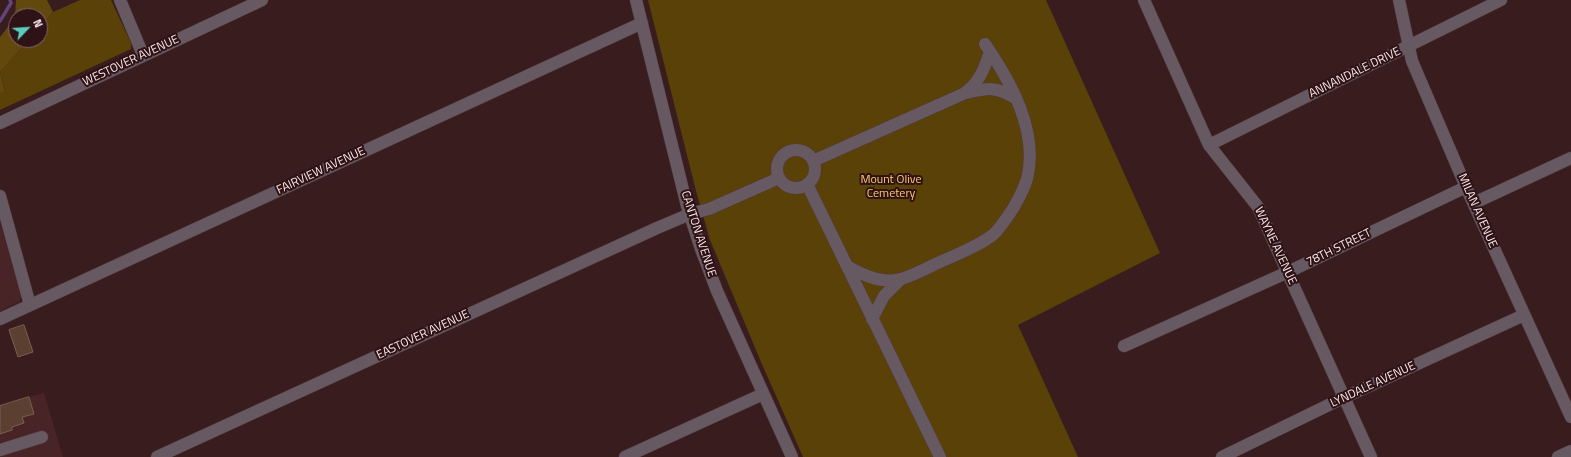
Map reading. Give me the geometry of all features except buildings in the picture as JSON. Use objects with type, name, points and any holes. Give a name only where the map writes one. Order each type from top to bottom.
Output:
[{"type":"street","points":[[120,0],[143,55]]},
{"type":"street","name":"WESTOVER AVENUE","points":[[0,123],[262,0]]},
{"type":"street","name":"CANTON AVENUE","points":[[636,0],[690,214],[701,249],[717,291],[792,457]]},
{"type":"street","name":"WAYNE AVENUE","points":[[1144,0],[1209,145],[1258,207],[1371,457]]},
{"type":"street","name":"MILAN AVENUE","points":[[1399,0],[1412,61],[1466,187],[1571,417]]},
{"type":"street","name":"ANNANDALE DRIVE","points":[[1209,145],[1501,0]]},
{"type":"street","name":"FAIRVIEW AVENUE","points":[[0,319],[642,23]]},
{"type":"street","points":[[813,160],[963,94],[973,88],[978,80],[987,48],[1015,98],[1024,123],[1028,140],[1029,159],[1027,179],[1020,196],[1004,222],[994,234],[979,243],[900,280],[876,280],[864,276],[847,266]]},
{"type":"street","points":[[963,94],[992,88],[1003,90],[1015,98]]},
{"type":"street","points":[[799,150],[805,152],[813,160],[814,173],[807,184],[795,188],[789,186],[780,178],[778,165],[783,155],[788,152],[799,150]]},
{"type":"street","points":[[1474,203],[1571,158]]},
{"type":"street","name":"EASTOVER AVENUE","points":[[157,457],[690,214],[709,209],[780,178]]},
{"type":"street","points":[[807,184],[940,457]]},
{"type":"street","name":"78TH STREET","points":[[1124,346],[1288,272],[1466,187]]},
{"type":"street","points":[[0,196],[30,305]]},
{"type":"street","points":[[872,319],[884,296],[900,280]]},
{"type":"street","name":"LYNDALE AVENUE","points":[[1222,457],[1344,398],[1524,315]]},
{"type":"street","points":[[625,457],[763,394]]},
{"type":"street","points":[[0,450],[42,437]]},
{"type":"street","points":[[1558,457],[1571,451]]},
{"type":"shaded area","points":[[16,0],[47,0],[53,12],[48,18],[48,8],[16,8]]},
{"type":"shaded area","points":[[8,27],[8,48],[22,48],[0,72],[0,37]]},
{"type":"shaded area","points":[[0,72],[5,91],[0,93]]},
{"type":"shaded area","points":[[0,222],[21,296],[20,301],[0,311]]},
{"type":"shaded area","points":[[44,393],[63,457],[0,457],[0,405]]},
{"type":"green space","points":[[80,0],[111,0],[131,43],[131,49],[0,110],[0,93],[5,90],[0,72],[22,48],[48,48],[48,18],[53,12]]},
{"type":"green space","name":"Mount Olive Cemetery","points":[[648,0],[1046,0],[1160,253],[1018,325],[1078,457],[803,457],[710,240],[696,191]]},
{"type":"waterway","points":[[0,21],[11,3],[10,0]]}]
